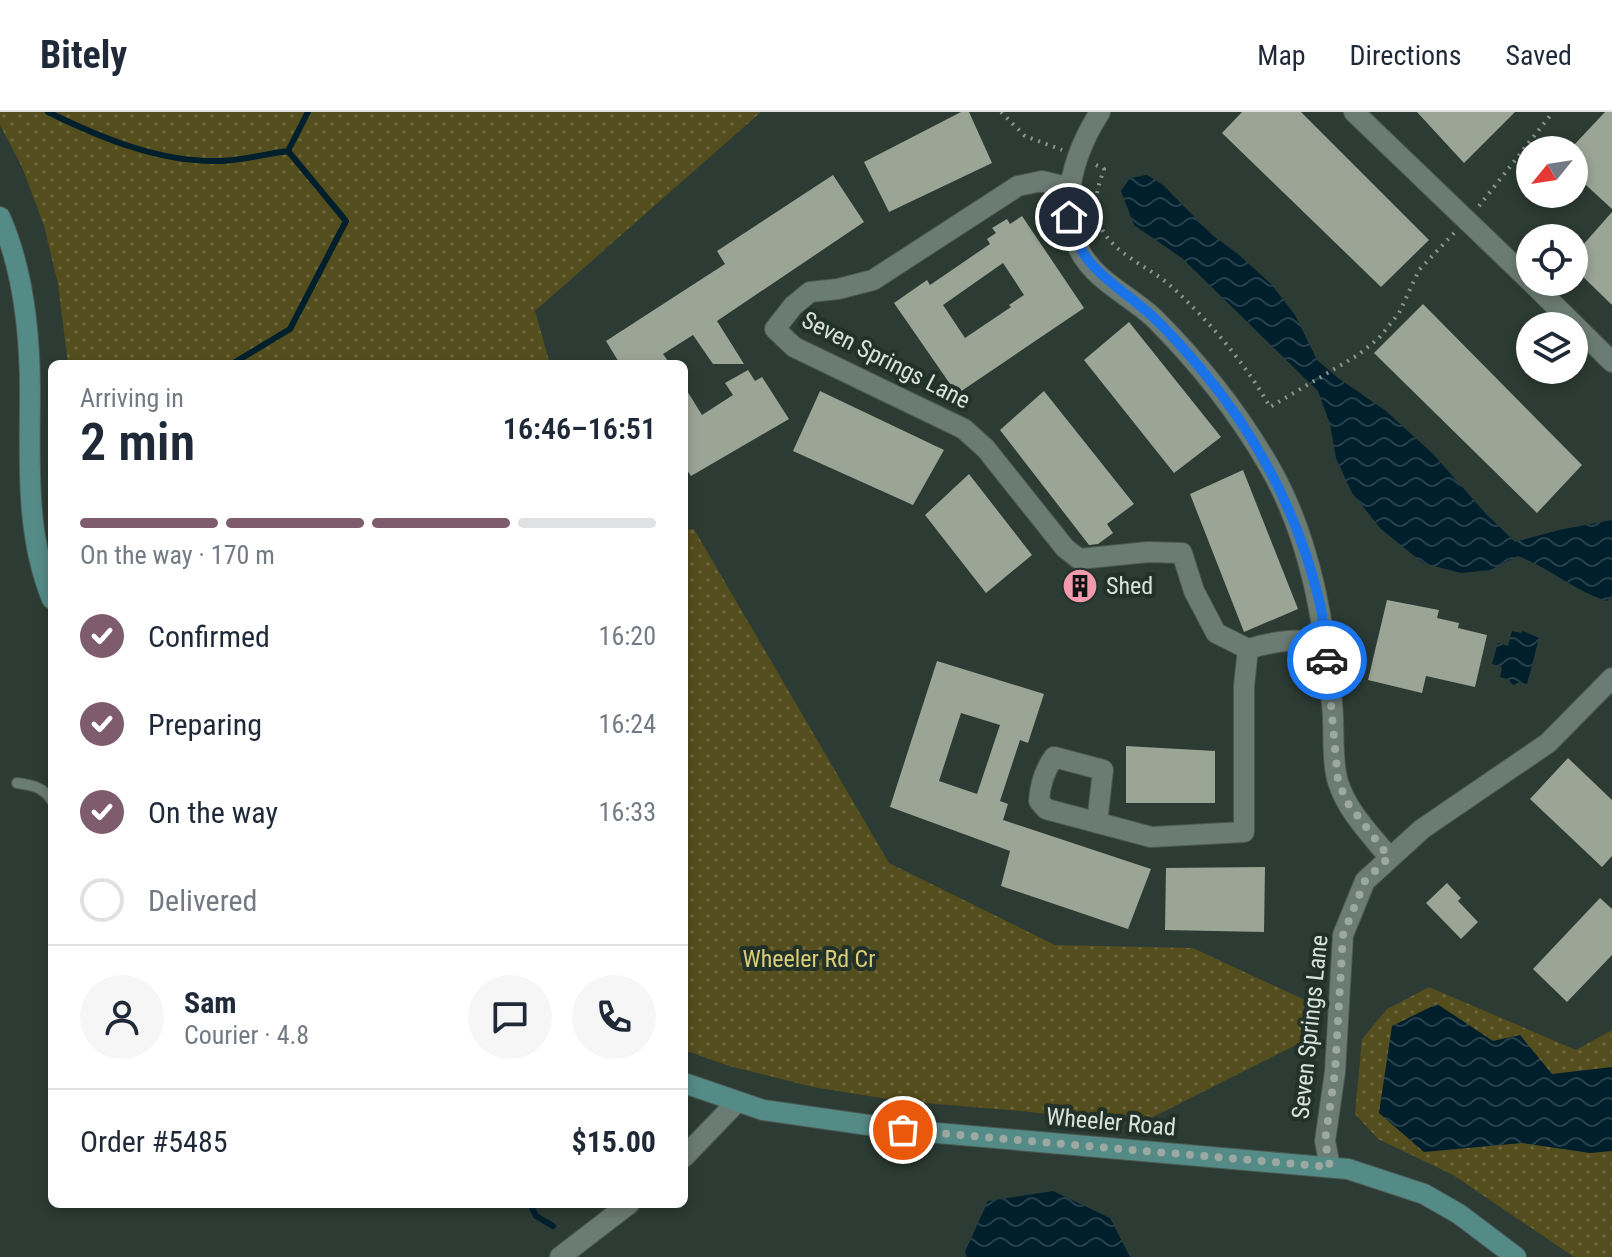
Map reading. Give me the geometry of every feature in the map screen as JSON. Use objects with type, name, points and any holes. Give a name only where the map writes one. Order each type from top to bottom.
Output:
[{"type":"main road","points":[[0,217],[19,275],[25,315],[35,545],[48,586]]},
{"type":"main road","name":"Wheeler Road","points":[[688,1084],[763,1110],[903,1130],[1348,1169],[1424,1194],[1459,1214],[1516,1257]]},
{"type":"street","points":[[1100,112],[1077,156],[1070,188],[1069,217],[1073,238],[1101,277],[1152,317],[1200,367],[1227,401],[1270,467],[1291,512],[1320,602],[1338,781],[1347,802],[1389,857]]},
{"type":"street","points":[[1354,112],[1516,268]]},
{"type":"street","name":"Seven Springs Lane","points":[[1070,188],[1042,181],[1018,186],[873,280],[810,292],[793,306],[775,329],[794,347],[964,429],[986,449],[1065,548],[1079,559],[1148,552],[1182,553],[1194,591],[1216,633],[1248,649]]},
{"type":"street","points":[[1544,296],[1612,362]]},
{"type":"street","points":[[1097,823],[1151,837],[1244,832],[1244,686],[1248,649],[1275,641],[1302,639],[1325,643]]},
{"type":"street","name":"Seven Springs Lane","points":[[1330,1167],[1325,1141],[1335,1072],[1343,935],[1365,881],[1422,829],[1548,743],[1612,678]]},
{"type":"street","points":[[688,1153],[737,1102]]},
{"type":"street","points":[[560,1257],[624,1208]]},
{"type":"lane","points":[[17,783],[35,785],[48,793]]},
{"type":"path","points":[[1001,112],[1025,136],[1104,169],[1095,196],[1098,221],[1112,244],[1182,297],[1236,356],[1270,407],[1358,355]]},
{"type":"green space","points":[[0,112],[761,112],[535,311],[549,360],[68,360],[58,284],[44,226],[22,167],[0,125]]},
{"type":"green space","name":"Wheeler Rd Cr","points":[[694,529],[889,863],[1055,945],[1193,948],[1305,1000],[1304,1041],[1137,1125],[900,1101],[813,1087],[729,1066],[688,1051],[688,530]]},
{"type":"green space","points":[[1429,987],[1576,1050],[1612,1030],[1612,1257],[1574,1257],[1453,1175],[1378,1139],[1355,1114],[1362,1039],[1387,1009]]},
{"type":"water","points":[[1147,175],[1163,185],[1212,235],[1271,284],[1295,315],[1317,360],[1386,411],[1433,454],[1515,542],[1612,520],[1612,595],[1607,601],[1518,556],[1490,570],[1461,573],[1423,563],[1381,529],[1352,493],[1336,458],[1330,424],[1318,391],[1182,258],[1134,225],[1121,191],[1130,178]]},
{"type":"water","points":[[1512,631],[1523,631],[1539,638],[1527,684],[1520,682],[1513,685],[1508,679],[1500,677],[1502,667],[1492,664],[1498,643],[1508,646]]},
{"type":"water","points":[[1437,1004],[1493,1041],[1520,1035],[1552,1074],[1612,1067],[1612,1151],[1590,1153],[1522,1143],[1424,1152],[1379,1113],[1392,1026]]},
{"type":"water","points":[[1053,1191],[1110,1218],[1130,1257],[967,1257],[965,1252],[988,1201]]},
{"type":"building","points":[[961,112],[969,112],[992,163],[889,212],[864,162]]},
{"type":"building","points":[[1242,112],[1301,112],[1429,240],[1381,287],[1222,133]]},
{"type":"building","points":[[1417,112],[1515,112],[1464,163]]},
{"type":"building","points":[[1605,112],[1612,112],[1612,209],[1588,187],[1588,136],[1582,136]]},
{"type":"building","points":[[833,175],[864,222],[717,321],[744,364],[713,364],[693,335],[663,354],[667,360],[618,360],[606,341],[725,264],[717,251]]},
{"type":"building","points":[[1612,212],[1612,305],[1588,282],[1588,239]]},
{"type":"building","points":[[1022,216],[1084,308],[957,394],[894,303],[927,280],[930,285],[990,244],[987,239],[996,233],[992,228],[1007,219],[1010,224]],"holes":[[[1003,263],[1024,295],[965,338],[943,305]]]},
{"type":"building","points":[[1423,304],[1582,465],[1537,513],[1374,353]]},
{"type":"building","points":[[1129,322],[1221,437],[1174,473],[1084,360]]},
{"type":"building","points":[[748,370],[755,381],[762,377],[789,419],[691,476],[688,472],[688,392],[702,415],[733,395],[725,383]]},
{"type":"building","points":[[820,391],[944,450],[913,505],[793,451]]},
{"type":"building","points":[[1044,391],[1134,504],[1107,524],[1113,533],[1098,544],[1089,545],[1000,430]]},
{"type":"building","points":[[1243,470],[1298,609],[1244,632],[1190,494]]},
{"type":"building","points":[[969,474],[1032,555],[986,593],[925,515]]},
{"type":"building","points":[[1387,600],[1439,610],[1437,618],[1459,623],[1458,628],[1487,635],[1475,687],[1426,676],[1422,693],[1368,680]]},
{"type":"building","points":[[937,661],[1044,694],[1028,743],[1020,740],[1000,801],[1008,804],[1003,820],[1151,869],[1128,929],[1001,886],[1010,851],[890,807]],"holes":[[[961,713],[1000,725],[977,794],[939,781]]]},
{"type":"building","points":[[1126,746],[1215,751],[1215,803],[1126,803]]},
{"type":"building","points":[[1568,758],[1612,800],[1612,856],[1602,867],[1530,799]]},
{"type":"building","points":[[1265,867],[1264,932],[1165,930],[1166,868]]},
{"type":"building","points":[[1447,883],[1461,898],[1458,901],[1478,922],[1461,939],[1426,903]]},
{"type":"building","points":[[1600,898],[1612,909],[1612,955],[1567,1002],[1533,969]]},
{"type":"waterway","points":[[48,112],[132,147],[176,158],[221,161],[288,151]]},
{"type":"waterway","points":[[288,151],[308,112]]},
{"type":"waterway","points":[[239,360],[290,329],[346,221],[288,151]]},
{"type":"waterway","points":[[532,1208],[536,1216],[553,1226]]},
{"type":"way so far","points":[[903,1130],[1330,1167],[1325,1141],[1335,1072],[1343,935],[1365,881],[1389,857],[1347,802],[1338,781],[1327,660]]},
{"type":"place","name":"Shed","points":[[1080,586]]},
{"type":"route","points":[[1069,217],[1073,238],[1087,261],[1101,277],[1152,317],[1200,367],[1227,401],[1270,467],[1291,512],[1320,602],[1327,660]]}]
